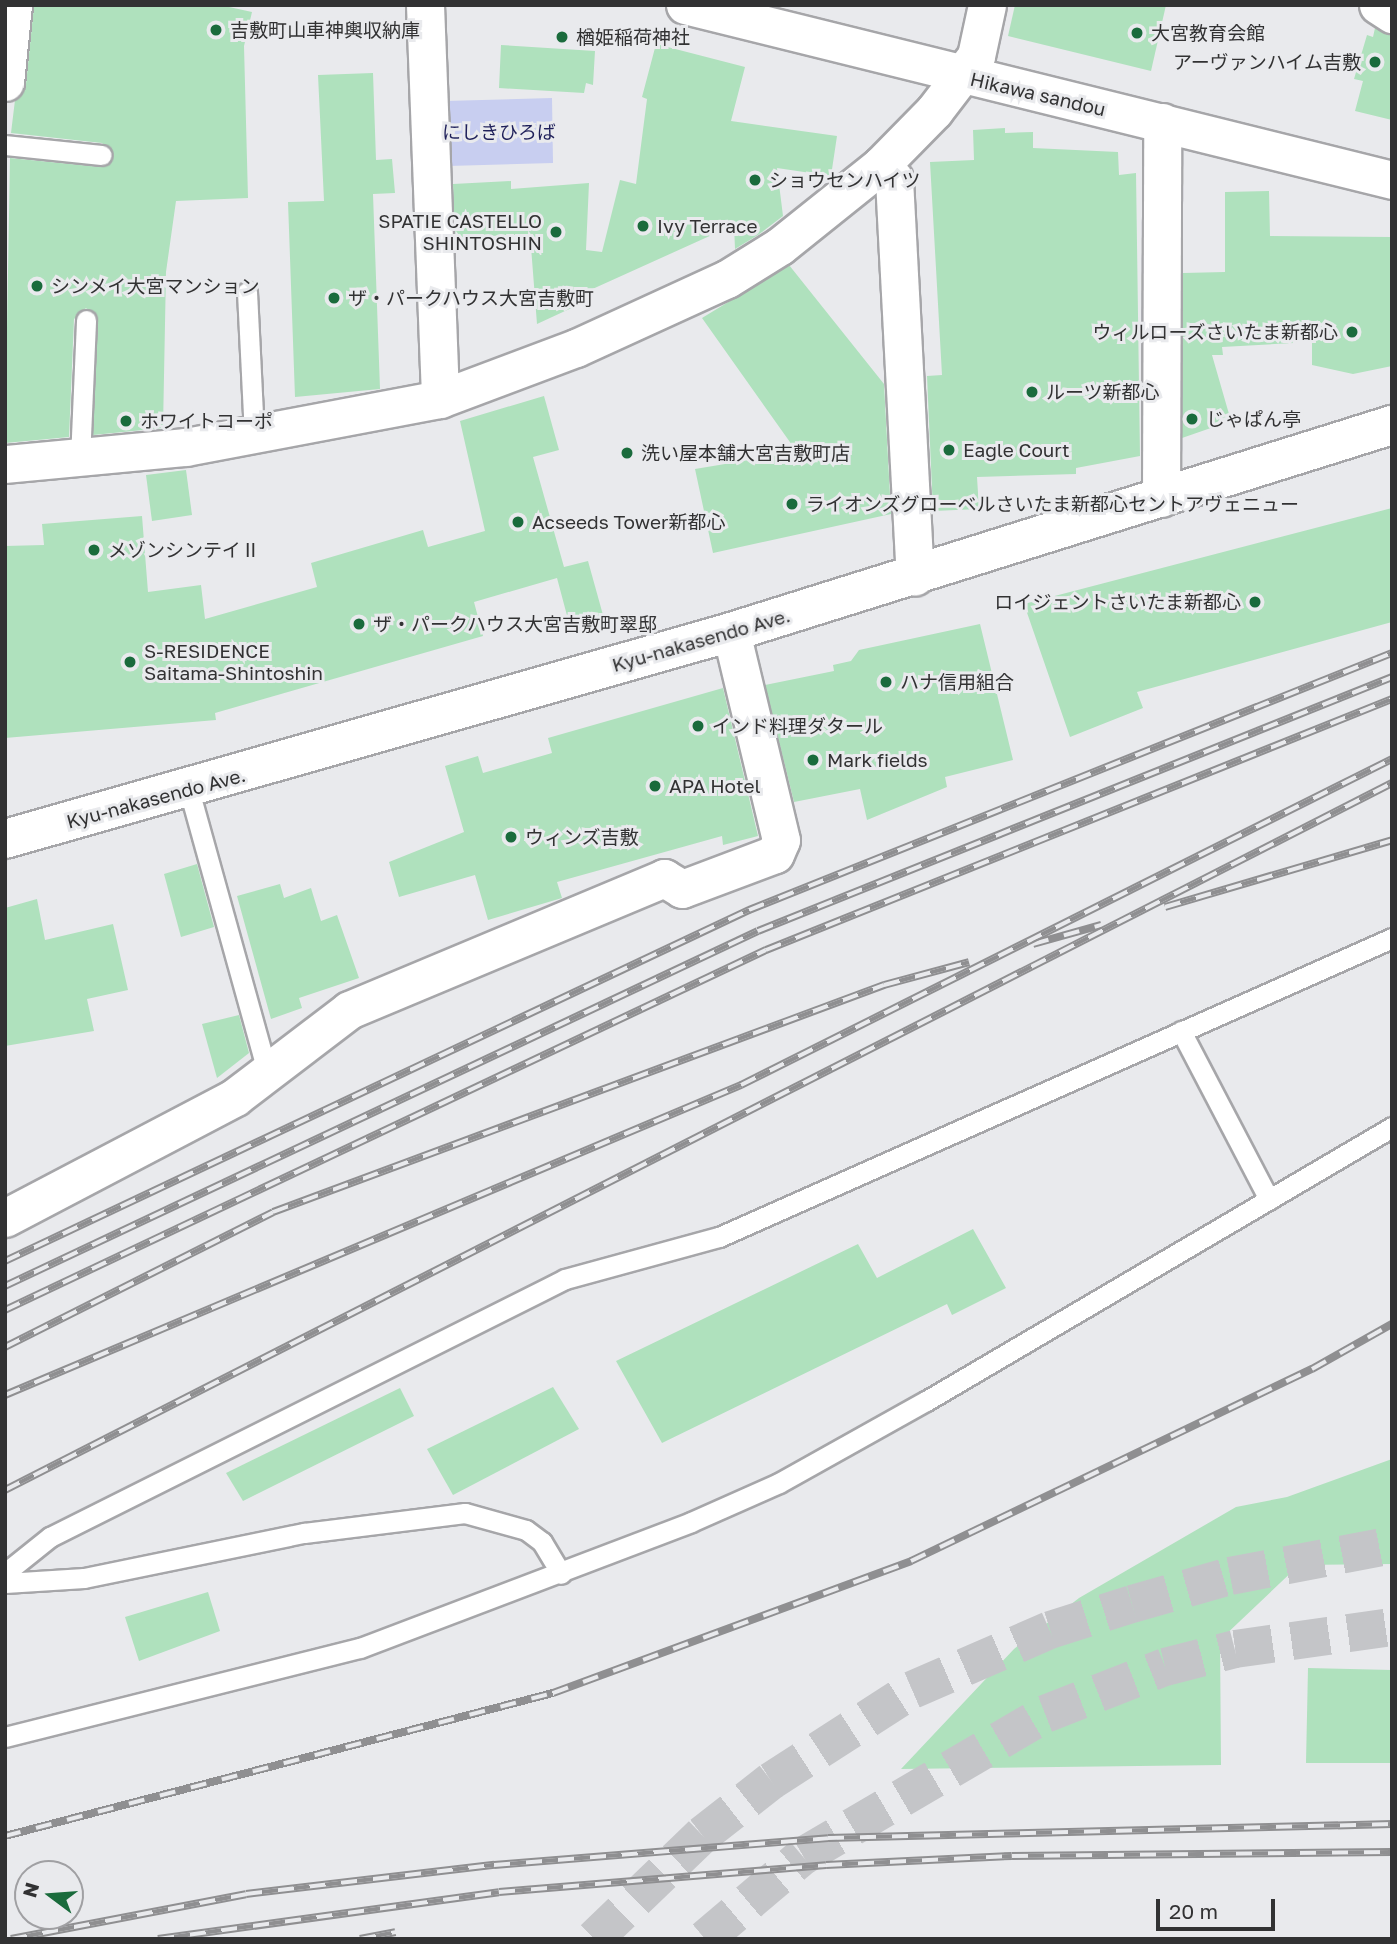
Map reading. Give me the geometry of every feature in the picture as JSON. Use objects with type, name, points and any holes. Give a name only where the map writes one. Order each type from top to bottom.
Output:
[{"type":"main road","name":"Kyu-nakasendo Ave.","points":[[5,839],[189,790],[731,632],[1392,425]]},
{"type":"street","points":[[5,82],[13,5]]},
{"type":"street","points":[[425,5],[440,399]]},
{"type":"street","name":"Hikawa sandou","points":[[685,5],[962,76],[1162,122],[1392,180]]},
{"type":"street","points":[[5,464],[80,458],[254,434],[440,399],[576,348],[727,279],[779,246],[881,165],[962,76],[976,56],[987,5]]},
{"type":"street","points":[[1378,5],[1392,14]]},
{"type":"street","points":[[1161,498],[1162,122]]},
{"type":"street","points":[[881,165],[894,178],[915,576]]},
{"type":"street","points":[[5,1218],[235,1097],[349,1010],[664,878],[682,889],[775,854],[780,841],[731,632]]},
{"type":"lane","points":[[5,145],[101,155]]},
{"type":"lane","points":[[247,292],[254,434]]},
{"type":"lane","points":[[80,458],[86,320]]},
{"type":"lane","points":[[189,790],[267,1071]]},
{"type":"lane","points":[[5,1573],[50,1538],[565,1279],[719,1237],[1392,938]]},
{"type":"lane","points":[[1181,1031],[1269,1199]]},
{"type":"lane","points":[[5,1737],[360,1648],[561,1574],[779,1483],[1392,1127]]},
{"type":"lane","points":[[5,1583],[84,1578],[304,1533],[465,1513],[526,1530],[542,1542],[561,1574]]},
{"type":"green space","name":"にしきひろば","points":[[552,98],[553,163],[448,166],[445,101]]},
{"type":"building","points":[[34,5],[220,5],[252,12],[244,46],[248,198],[176,201],[166,272],[163,428],[93,435],[98,321],[86,308],[74,319],[69,437],[5,443],[10,158],[100,167],[113,156],[102,143],[11,133],[15,100],[26,84]]},
{"type":"building","points":[[1015,5],[1166,5],[1151,71],[1008,36]]},
{"type":"building","name":"アーヴァンハイム吉敷","points":[[1375,28],[1392,35],[1392,120],[1355,111],[1363,81],[1354,79],[1367,35],[1373,37]]},
{"type":"building","points":[[656,44],[745,67],[731,121],[837,136],[831,176],[777,168],[783,216],[758,235],[735,249],[734,225],[577,296],[578,305],[537,324],[530,234],[455,238],[453,184],[511,181],[511,189],[589,183],[586,250],[602,252],[620,180],[636,184],[647,99],[642,97]]},
{"type":"building","points":[[501,45],[595,51],[593,85],[586,83],[584,93],[499,88]]},
{"type":"building","name":"ザ・パークハウス大宮吉敷町","points":[[373,73],[376,160],[392,159],[395,193],[373,194],[380,389],[295,397],[288,202],[324,201],[318,75]]},
{"type":"building","points":[[1005,128],[1005,133],[1033,132],[1033,148],[1118,152],[1119,175],[1136,173],[1140,456],[1076,468],[1076,474],[977,477],[979,509],[933,511],[927,376],[942,375],[930,162],[974,160],[973,130]]},
{"type":"building","points":[[1269,191],[1270,236],[1392,237],[1392,366],[1353,374],[1312,365],[1312,342],[1222,347],[1223,355],[1212,355],[1231,421],[1182,438],[1183,273],[1225,272],[1225,192]]},
{"type":"building","points":[[789,265],[884,384],[891,514],[713,553],[695,469],[797,452],[702,318]]},
{"type":"building","points":[[544,396],[559,450],[533,457],[564,567],[588,561],[603,615],[569,623],[557,578],[474,602],[483,636],[215,713],[216,720],[5,738],[5,546],[44,545],[42,524],[142,516],[148,592],[201,585],[205,619],[317,587],[311,563],[423,530],[428,547],[485,531],[460,421]]},
{"type":"building","points":[[186,470],[192,515],[152,521],[146,475]]},
{"type":"building","points":[[1392,508],[1392,622],[1137,692],[1143,708],[1070,737],[1024,604]]},
{"type":"building","points":[[980,624],[1013,760],[945,777],[947,787],[867,820],[860,789],[794,802],[765,685],[834,671],[833,665],[851,661],[859,650]]},
{"type":"building","points":[[723,688],[758,836],[723,845],[722,836],[557,882],[562,898],[488,920],[475,875],[399,897],[389,862],[464,832],[445,766],[478,756],[483,773],[552,753],[548,738]]},
{"type":"building","points":[[197,864],[214,927],[181,937],[164,874]]},
{"type":"building","points":[[280,884],[284,898],[311,888],[321,921],[337,915],[359,978],[299,998],[302,1008],[271,1019],[237,896]]},
{"type":"building","points":[[37,899],[45,940],[113,924],[128,990],[87,999],[94,1031],[5,1046],[5,908]]},
{"type":"building","points":[[239,1015],[249,1053],[217,1078],[202,1024]]},
{"type":"building","points":[[973,1229],[1006,1288],[952,1315],[947,1304],[662,1443],[616,1361],[858,1244],[877,1278]]},
{"type":"building","points":[[553,1387],[579,1429],[453,1495],[427,1449]]},
{"type":"building","points":[[400,1388],[414,1416],[243,1501],[226,1473]]},
{"type":"building","points":[[1392,1459],[1392,1564],[1299,1565],[1220,1640],[1221,1765],[901,1769],[1014,1649],[1079,1598],[1236,1507],[1287,1497]]},
{"type":"building","points":[[208,1592],[220,1631],[139,1661],[125,1617]]},
{"type":"building","points":[[1308,1668],[1392,1670],[1392,1763],[1306,1763]]},
{"type":"tunnel","points":[[594,1939],[702,1835],[771,1781],[912,1690],[1050,1630],[1132,1604],[1230,1576],[1392,1545]]},
{"type":"tunnel","points":[[705,1939],[803,1856],[1045,1714],[1165,1667],[1235,1649],[1392,1627]]},
{"type":"railway","points":[[5,1261],[749,910],[1392,653]]},
{"type":"railway","points":[[5,1286],[758,931],[1392,677]]},
{"type":"railway","points":[[5,1310],[766,950],[1392,699]]},
{"type":"railway","points":[[5,1395],[741,1085],[1392,759]]},
{"type":"railway","points":[[5,1490],[1392,783]]},
{"type":"railway","points":[[1165,907],[1392,840]]},
{"type":"railway","points":[[1033,944],[1101,925]]},
{"type":"railway","points":[[5,1347],[273,1212],[884,985],[969,962]]},
{"type":"railway","points":[[5,1836],[553,1693],[911,1561],[1312,1369],[1392,1324]]},
{"type":"railway","points":[[11,1939],[246,1894],[494,1865],[828,1838],[1392,1824]]},
{"type":"railway","points":[[158,1939],[499,1892],[826,1865],[1012,1856],[1392,1852]]},
{"type":"railway","points":[[360,1939],[395,1932]]},
{"type":"place","name":"吉敷町山車神輿収納庫","points":[[216,30]]},
{"type":"place","name":"大宮教育会館","points":[[1137,33]]},
{"type":"place","name":"楢姫稲荷神社","points":[[562,37]]},
{"type":"place","name":"アーヴァンハイム吉敷","points":[[1375,62]]},
{"type":"place","name":"ショウセンハイツ","points":[[755,180]]},
{"type":"place","name":"Ivy Terrace","points":[[643,226]]},
{"type":"place","name":"SPATIE CASTELLO SHINTOSHIN","points":[[556,232]]},
{"type":"place","name":"シンメイ大宮マンション","points":[[37,286]]},
{"type":"place","name":"ザ・パークハウス大宮吉敷町","points":[[334,298]]},
{"type":"place","name":"ウィルローズさいたま新都心","points":[[1352,332]]},
{"type":"place","name":"ルーツ新都心","points":[[1032,392]]},
{"type":"place","name":"じゃぱん亭","points":[[1192,419]]},
{"type":"place","name":"ホワイトコーポ","points":[[126,421]]},
{"type":"place","name":"Eagle Court","points":[[949,450]]},
{"type":"place","name":"洗い屋本舗大宮吉敷町店","points":[[627,453]]},
{"type":"place","name":"ライオンズグローベルさいたま新都心セントアヴェニュー","points":[[792,504]]},
{"type":"place","name":"Acseeds Tower新都心","points":[[518,522]]},
{"type":"place","name":"メゾンシンテイⅡ","points":[[94,550]]},
{"type":"place","name":"ロイジェントさいたま新都心","points":[[1255,602]]},
{"type":"place","name":"ザ・パークハウス大宮吉敷町翠邸","points":[[359,624]]},
{"type":"place","name":"S-RESIDENCE Saitama-Shintoshin","points":[[130,662]]},
{"type":"place","name":"ハナ信用組合","points":[[886,682]]},
{"type":"place","name":"インド料理ダタール","points":[[698,726]]},
{"type":"place","name":"Mark fields","points":[[813,760]]},
{"type":"place","name":"APA Hotel","points":[[655,786]]},
{"type":"place","name":"ウィンズ吉敷","points":[[511,837]]}]
